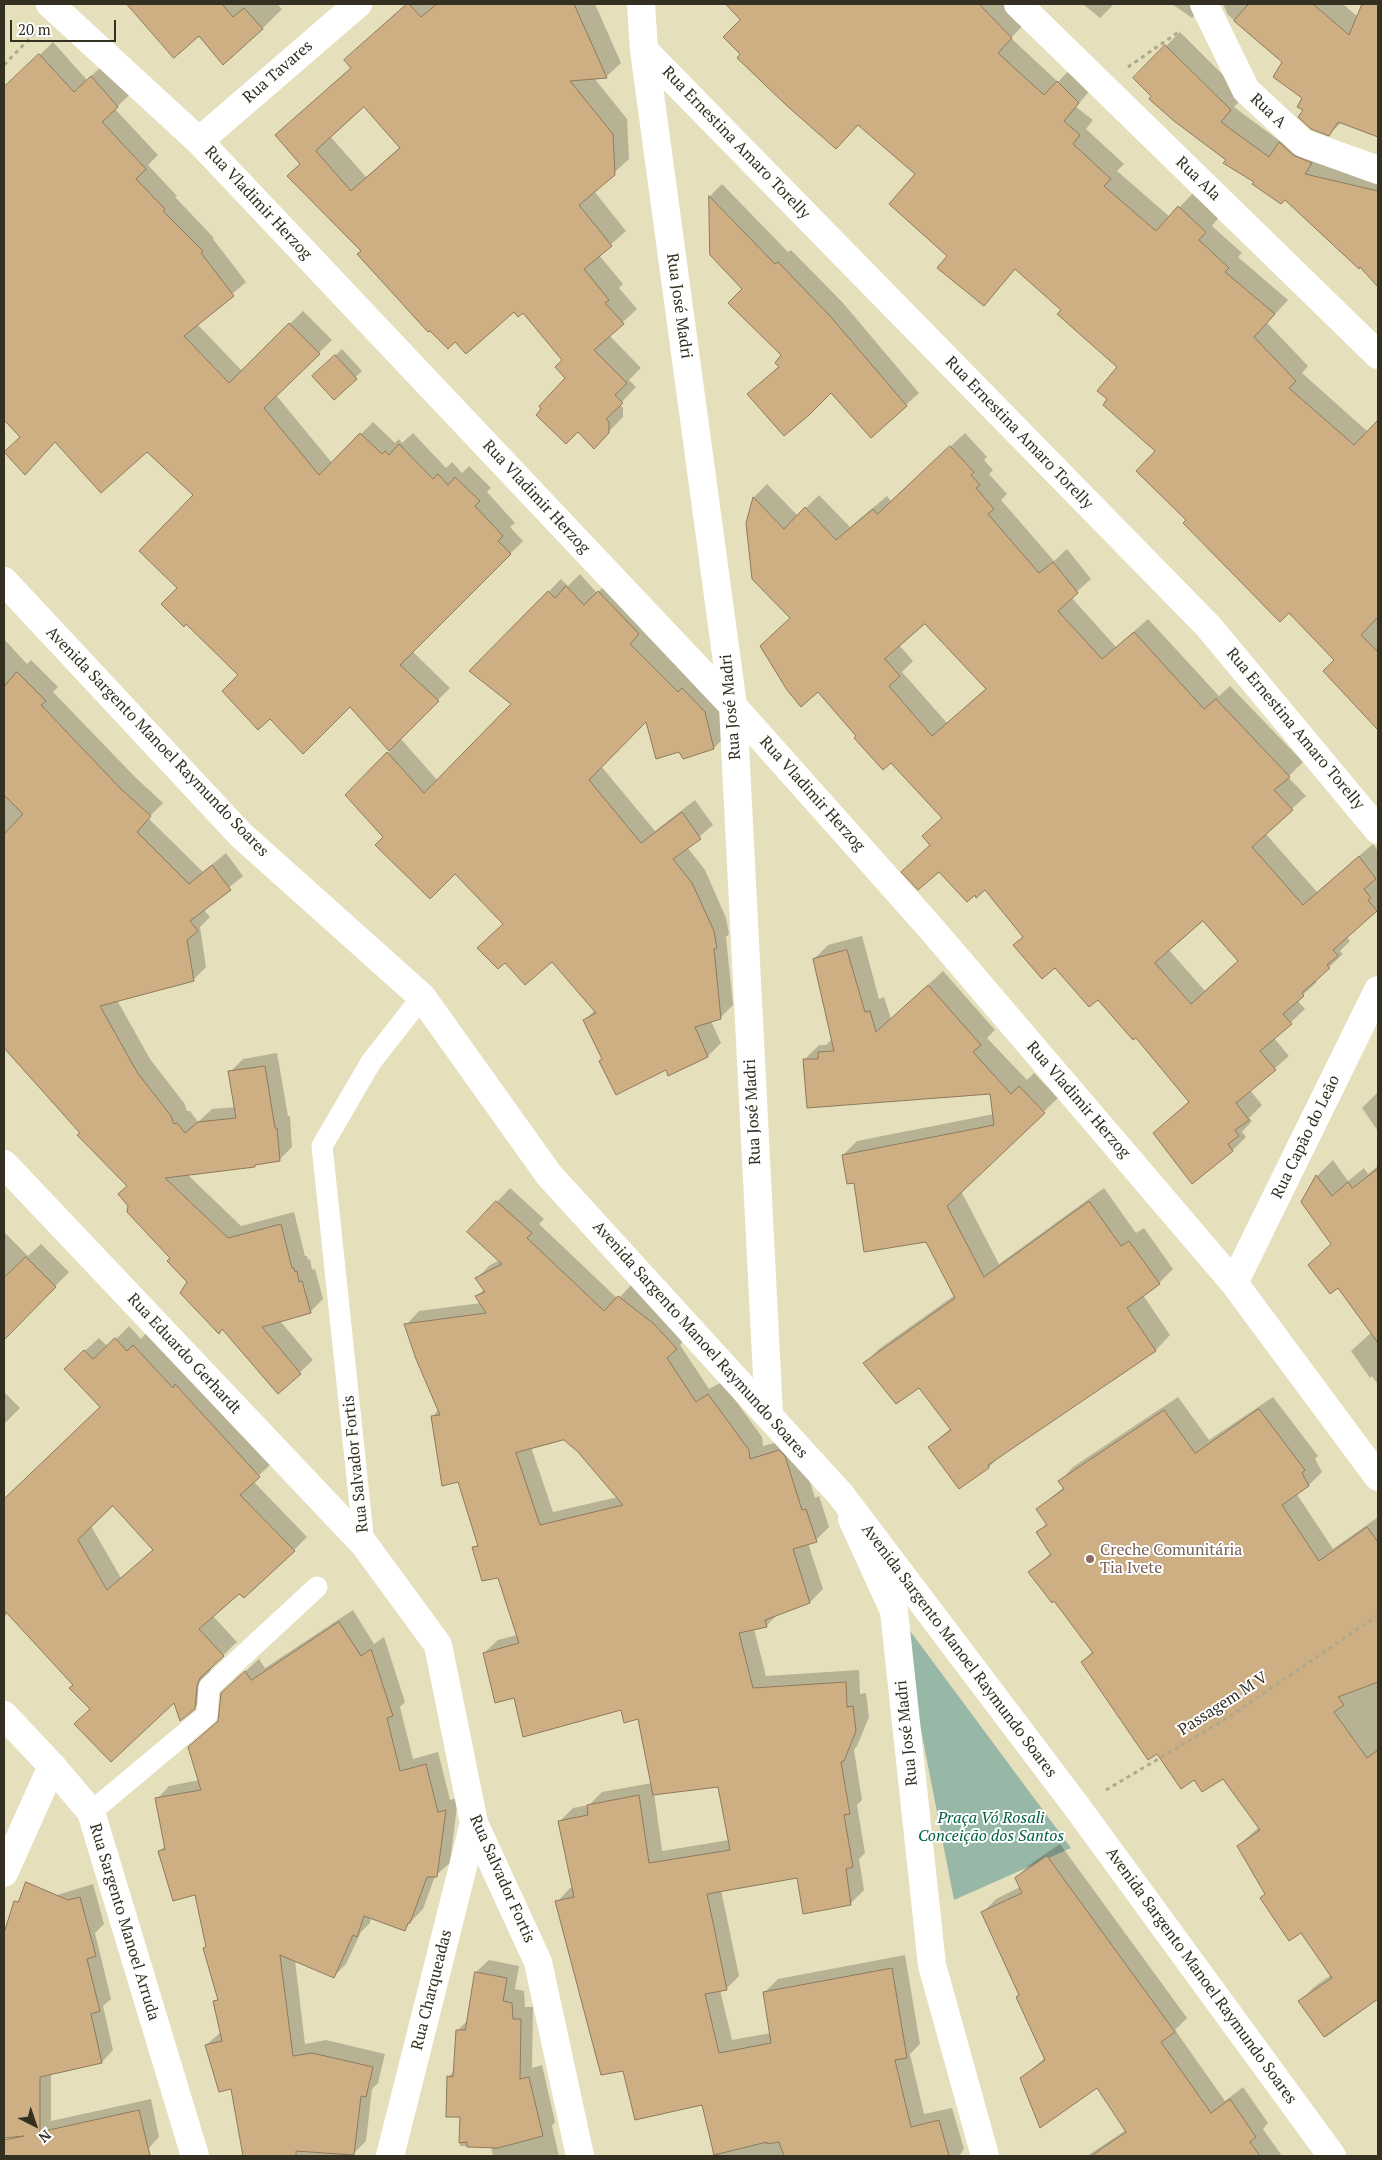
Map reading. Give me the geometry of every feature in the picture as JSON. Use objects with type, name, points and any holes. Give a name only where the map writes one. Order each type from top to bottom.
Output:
[{"type":"street","name":"Rua Tavares","points":[[199,141],[358,4]]},
{"type":"street","name":"Rua José Madri","points":[[641,4],[644,50],[733,706],[769,1416]]},
{"type":"street","name":"Rua Ala","points":[[1018,4],[1378,355]]},
{"type":"street","name":"Rua Vladimir Herzog","points":[[54,7],[199,141],[733,706],[929,926],[1234,1283],[1378,1477]]},
{"type":"street","name":"Rua A","points":[[1206,9],[1246,90],[1303,143],[1378,170]]},
{"type":"street","name":"Rua Ernestina Amaro Torelly","points":[[644,50],[1208,626],[1378,830]]},
{"type":"street","name":"Avenida Sargento Manoel Raymundo Soares","points":[[4,581],[241,835],[422,997],[549,1175],[841,1495],[1077,1807],[1332,2156]]},
{"type":"street","name":"Rua Capão do Leão","points":[[1234,1283],[1378,990]]},
{"type":"street","name":"Rua Eduardo Gerhardt","points":[[4,1164],[364,1544]]},
{"type":"street","name":"Rua José Madri","points":[[841,1495],[894,1611],[932,1965],[985,2156]]},
{"type":"street","name":"Rua Salvador Fortis","points":[[364,1544],[438,1646],[474,1823],[538,1962],[580,2156]]},
{"type":"street","name":"Rua Sargento Manoel Arruda","points":[[4,1715],[52,1766],[90,1812],[195,2156]]},
{"type":"street","points":[[4,1873],[52,1766]]},
{"type":"street","name":"Rua Charqueadas","points":[[390,2156],[474,1823]]},
{"type":"lane","name":"Rua Salvador Fortis","points":[[364,1544],[322,1146],[371,1062],[422,997]]},
{"type":"lane","points":[[90,1812],[207,1715],[209,1687],[317,1587]]},
{"type":"path","points":[[4,64],[54,7]]},
{"type":"path","points":[[1124,70],[1206,9]]},
{"type":"path","name":"Passagem M V","points":[[1077,1807],[1229,1717],[1378,1615]]},
{"type":"green space","name":"Praça Vó Rosali Conceição dos Santos","points":[[899,1616],[1071,1848],[954,1900]]},
{"type":"building","points":[[127,4],[222,4],[233,17],[244,8],[263,29],[223,65],[199,36],[174,58]]},
{"type":"building","points":[[407,4],[421,17],[437,4],[574,4],[607,78],[570,81],[613,134],[615,175],[579,205],[612,246],[584,269],[609,300],[605,303],[624,324],[594,350],[627,383],[615,395],[623,403],[606,419],[609,422],[609,433],[594,449],[578,432],[566,444],[536,415],[541,409],[539,406],[565,378],[555,367],[562,360],[523,313],[518,317],[514,312],[466,354],[455,342],[448,349],[430,331],[428,332],[357,254],[361,251],[287,176],[300,164],[275,135],[351,68],[344,60]],"holes":[[[364,107],[400,148],[351,191],[316,151]]]},
{"type":"building","points":[[726,4],[979,4],[1012,38],[998,53],[1044,95],[1057,81],[1079,103],[1064,121],[1080,135],[1073,144],[1111,179],[1104,186],[1156,231],[1178,206],[1206,232],[1199,240],[1229,268],[1225,272],[1275,314],[1254,337],[1296,381],[1289,388],[1354,445],[1378,420],[1378,617],[1361,635],[1378,652],[1378,730],[1323,671],[1334,660],[1289,613],[1280,622],[1183,523],[1186,520],[1136,471],[1155,451],[1103,405],[1107,399],[1097,391],[1117,367],[1057,314],[1061,310],[1015,269],[984,306],[937,268],[947,256],[889,204],[915,174],[858,125],[836,149],[786,105],[737,58],[740,54],[723,37],[740,20]]},
{"type":"building","points":[[1249,4],[1313,4],[1349,35],[1362,4],[1378,4],[1378,137],[1338,122],[1329,136],[1311,129],[1298,117],[1303,110],[1297,107],[1302,98],[1273,77],[1282,62],[1234,21]]},
{"type":"building","points":[[1165,45],[1231,110],[1221,122],[1269,157],[1279,142],[1293,155],[1312,163],[1305,174],[1378,191],[1378,287],[1360,267],[1359,269],[1285,200],[1281,204],[1252,184],[1254,182],[1223,163],[1226,160],[1174,121],[1149,99],[1151,96],[1133,78]]},
{"type":"building","points":[[39,54],[74,92],[91,76],[118,107],[102,122],[146,169],[136,179],[165,209],[163,211],[203,251],[201,253],[234,296],[184,336],[229,383],[289,323],[320,354],[264,408],[319,475],[360,433],[382,454],[385,451],[389,455],[399,444],[433,479],[438,474],[448,485],[455,477],[480,501],[475,506],[503,536],[498,541],[511,554],[400,665],[439,701],[389,751],[350,707],[303,754],[270,719],[258,730],[222,691],[238,675],[186,624],[184,627],[161,604],[177,588],[139,551],[193,495],[147,452],[101,493],[55,442],[25,475],[4,452],[20,437],[4,420],[4,87]]},
{"type":"building","points":[[709,196],[775,264],[778,262],[830,316],[907,406],[871,438],[831,393],[784,436],[747,394],[779,367],[775,363],[781,355],[728,303],[742,289],[710,255]]},
{"type":"building","points":[[335,355],[357,379],[334,400],[312,376]]},
{"type":"building","points":[[950,446],[974,472],[971,475],[980,485],[976,488],[994,509],[988,514],[1039,573],[1053,562],[1078,593],[1058,611],[1102,659],[1134,632],[1204,709],[1216,699],[1290,777],[1274,790],[1293,810],[1252,847],[1303,905],[1359,856],[1376,879],[1364,889],[1371,898],[1368,900],[1377,911],[1333,950],[1338,956],[1327,965],[1330,968],[1302,993],[1304,996],[1283,1014],[1292,1024],[1260,1051],[1276,1070],[1236,1103],[1249,1120],[1235,1130],[1239,1136],[1228,1144],[1233,1151],[1192,1184],[1153,1133],[1189,1102],[1136,1038],[1133,1040],[1098,1000],[1089,1007],[1055,968],[1042,979],[1013,945],[1023,937],[985,890],[976,898],[975,895],[967,902],[939,872],[918,890],[901,872],[930,845],[922,836],[942,818],[891,763],[883,770],[854,738],[856,736],[818,692],[801,707],[787,690],[760,646],[790,618],[752,579],[746,523],[753,497],[784,529],[805,507],[836,540],[873,509],[877,514]],"holes":[[[925,624],[986,689],[932,736],[889,686],[900,676],[885,659]],[[1203,921],[1238,961],[1191,1004],[1155,963]]]},
{"type":"building","points":[[566,586],[584,605],[598,591],[639,634],[630,644],[678,692],[682,688],[705,712],[714,749],[683,759],[679,752],[656,759],[646,722],[589,780],[641,843],[682,812],[701,839],[673,859],[692,883],[714,931],[717,948],[714,949],[721,1019],[695,1027],[708,1057],[668,1076],[666,1070],[616,1095],[599,1061],[602,1059],[583,1020],[596,1013],[552,962],[525,985],[505,963],[498,969],[477,948],[503,924],[455,874],[430,899],[375,845],[383,837],[345,795],[387,752],[424,793],[511,704],[469,671],[548,591],[555,598]]},
{"type":"building","points":[[17,672],[46,701],[41,705],[122,790],[151,816],[137,832],[189,884],[212,865],[231,890],[190,921],[198,931],[187,940],[194,981],[100,1006],[137,1072],[171,1116],[174,1124],[177,1123],[185,1133],[198,1122],[236,1118],[228,1071],[265,1066],[275,1128],[277,1128],[280,1161],[255,1165],[255,1167],[165,1178],[228,1238],[281,1224],[292,1268],[294,1268],[295,1272],[297,1271],[299,1282],[302,1281],[311,1313],[262,1327],[301,1374],[278,1394],[222,1329],[219,1334],[180,1293],[187,1282],[167,1261],[170,1258],[127,1212],[128,1206],[118,1194],[127,1186],[77,1135],[80,1133],[4,1048],[4,834],[23,814],[4,795],[4,687]]},
{"type":"building","points":[[847,950],[865,1012],[870,1011],[876,1032],[928,985],[981,1045],[973,1052],[1011,1094],[1019,1086],[1045,1113],[947,1206],[984,1277],[1089,1201],[1121,1246],[1129,1241],[1160,1284],[1127,1308],[1156,1351],[988,1465],[989,1468],[959,1489],[928,1447],[951,1430],[919,1388],[896,1404],[863,1363],[955,1298],[926,1242],[864,1252],[854,1183],[847,1184],[842,1155],[994,1125],[990,1094],[807,1108],[803,1059],[818,1059],[818,1052],[834,1051],[813,959]]},
{"type":"building","points":[[1378,1169],[1378,1343],[1338,1288],[1330,1294],[1308,1265],[1331,1244],[1301,1202],[1316,1175],[1332,1196],[1348,1182],[1352,1188]]},
{"type":"building","points":[[496,1201],[532,1233],[527,1238],[604,1311],[618,1296],[654,1324],[677,1349],[667,1358],[696,1402],[708,1394],[749,1450],[750,1459],[779,1450],[785,1456],[802,1510],[806,1509],[817,1542],[793,1549],[810,1603],[765,1620],[767,1627],[739,1633],[753,1688],[846,1682],[847,1707],[853,1706],[856,1731],[844,1761],[841,1762],[850,1814],[844,1815],[853,1867],[846,1869],[851,1905],[803,1914],[797,1878],[707,1894],[727,1990],[705,1994],[719,2053],[771,2043],[763,1992],[892,1968],[907,2058],[895,2060],[911,2127],[939,2120],[949,2156],[784,2156],[779,2142],[767,2144],[767,2142],[714,2155],[702,2105],[635,2120],[623,2071],[601,2075],[555,1901],[574,1897],[558,1821],[588,1815],[587,1805],[639,1795],[649,1863],[730,1850],[718,1787],[653,1795],[638,1719],[624,1723],[621,1710],[523,1737],[514,1698],[495,1703],[483,1653],[519,1643],[498,1578],[482,1581],[472,1547],[478,1546],[458,1482],[442,1486],[431,1416],[440,1415],[416,1359],[404,1324],[486,1313],[475,1296],[485,1292],[475,1278],[502,1264],[467,1232]],"holes":[[[564,1440],[578,1452],[623,1505],[540,1525],[516,1453]]]},
{"type":"building","points":[[26,1257],[56,1287],[4,1340],[4,1278]]},
{"type":"building","points":[[115,1338],[127,1351],[133,1345],[173,1388],[175,1384],[260,1477],[240,1495],[295,1551],[244,1598],[239,1594],[199,1629],[224,1656],[200,1678],[197,1686],[195,1709],[180,1721],[174,1703],[111,1762],[74,1724],[90,1709],[69,1688],[73,1685],[4,1610],[4,1499],[100,1407],[64,1369],[84,1350],[93,1359]],"holes":[[[113,1506],[153,1550],[107,1590],[78,1540]]]},
{"type":"building","points":[[1259,1409],[1305,1470],[1302,1473],[1309,1486],[1282,1505],[1319,1561],[1367,1527],[1378,1542],[1378,1682],[1338,1697],[1344,1705],[1334,1712],[1367,1758],[1378,1750],[1378,1999],[1324,2037],[1298,2001],[1332,1978],[1301,1933],[1289,1941],[1260,1898],[1265,1894],[1237,1846],[1260,1830],[1223,1779],[1202,1792],[1194,1780],[1181,1789],[1157,1754],[1148,1760],[1081,1662],[1093,1653],[1054,1601],[1052,1603],[1028,1572],[1051,1555],[1036,1532],[1047,1525],[1036,1509],[1064,1489],[1058,1481],[1164,1410],[1195,1453]]},
{"type":"building","points":[[339,1622],[361,1656],[371,1649],[393,1716],[387,1718],[400,1771],[426,1764],[438,1812],[446,1810],[437,1877],[427,1877],[410,1923],[408,1923],[405,1931],[364,1916],[357,1937],[353,1935],[334,1978],[280,1955],[293,2056],[312,2053],[373,2067],[366,2097],[361,2096],[354,2155],[296,2151],[296,2156],[243,2156],[231,2089],[219,2092],[205,2045],[222,2041],[213,2001],[218,2000],[203,1948],[206,1947],[195,1895],[173,1901],[158,1851],[165,1849],[155,1798],[201,1790],[188,1747],[218,1721],[221,1693],[245,1671],[251,1680]]},
{"type":"building","points":[[1047,1856],[1175,2032],[1161,2042],[1211,2113],[1230,2099],[1256,2137],[1250,2142],[1260,2156],[1091,2156],[1126,2132],[1097,2088],[1040,2128],[1020,2078],[1045,2060],[1016,1997],[1019,1995],[981,1912],[1022,1893],[1015,1878]]},
{"type":"building","points":[[26,1882],[68,1900],[80,1897],[96,1956],[87,1959],[100,2011],[91,2014],[102,2063],[40,2077],[40,2132],[139,2110],[150,2156],[4,2156],[4,2140],[24,2136],[4,2138],[4,1933],[14,1901],[18,1902]]},
{"type":"building","points":[[475,1972],[507,1978],[503,2001],[512,2003],[513,2019],[521,2019],[520,2079],[529,2077],[543,2136],[498,2148],[467,2147],[467,2142],[459,2143],[460,2117],[446,2117],[447,2076],[453,2077],[456,2030],[465,2030]]},
{"type":"place","name":"Creche Comunitária Tia Ivete","points":[[1090,1559]]}]
